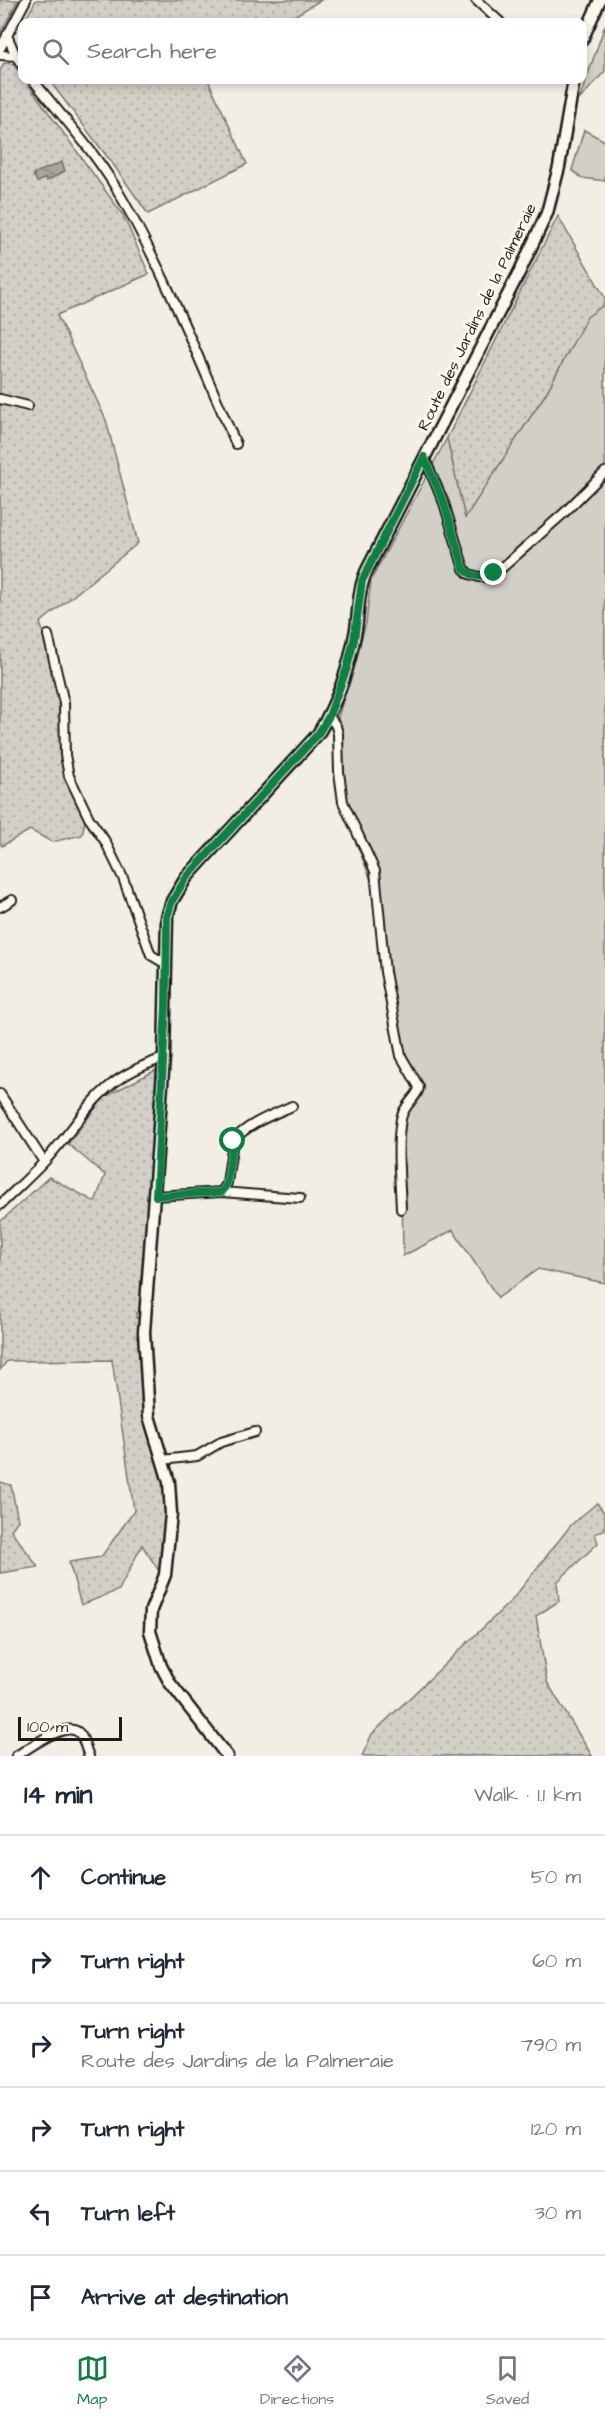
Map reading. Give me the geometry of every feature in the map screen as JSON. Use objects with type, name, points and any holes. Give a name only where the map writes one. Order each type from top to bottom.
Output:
[{"type":"street","points":[[0,49],[26,0]]},
{"type":"street","points":[[476,0],[496,18]]},
{"type":"street","points":[[587,29],[600,0]]},
{"type":"street","points":[[7,34],[18,59]]},
{"type":"street","points":[[0,55],[16,56]]},
{"type":"street","points":[[36,84],[82,139],[123,199],[177,311],[236,444]]},
{"type":"street","name":"Route des Jardins de la Palmeraie","points":[[227,1756],[170,1683],[150,1631],[151,1610],[165,1575],[170,1537],[171,1493],[149,1416],[144,1356],[164,1058],[167,917],[172,901],[186,878],[318,734],[329,716],[354,640],[362,581],[520,271],[547,213],[554,192],[573,84]]},
{"type":"street","points":[[0,399],[28,406]]},
{"type":"street","points":[[424,457],[444,503],[464,569],[469,574],[478,577],[486,577],[503,567],[564,513],[605,472]]},
{"type":"street","points":[[48,635],[64,703],[65,755],[69,776],[89,818],[105,841],[123,878],[151,955],[166,964]]},
{"type":"street","points":[[329,716],[338,734],[343,802],[375,871],[385,972],[401,1056],[418,1087],[417,1095],[406,1105],[401,1119],[399,1139],[401,1209]]},
{"type":"street","points":[[0,907],[12,900]]},
{"type":"street","points":[[0,1204],[44,1162],[107,1086],[118,1078],[164,1058]]},
{"type":"street","points":[[0,1094],[44,1162]]},
{"type":"street","points":[[222,1192],[227,1183],[233,1141],[237,1136],[267,1116],[292,1106]]},
{"type":"street","points":[[156,1196],[222,1192],[300,1198]]},
{"type":"street","points":[[162,1460],[197,1456],[221,1442],[255,1432]]},
{"type":"street","points":[[16,1756],[57,1732],[74,1730],[80,1733],[88,1756]]},
{"type":"shaded area","points":[[0,0],[18,0],[0,34]]},
{"type":"shaded area","points":[[36,0],[321,0],[291,18],[26,18]]},
{"type":"shaded area","points":[[605,25],[605,71],[579,100],[585,84],[587,84],[587,77]]},
{"type":"shaded area","points":[[4,63],[13,64],[18,71],[18,84],[28,84],[123,215],[149,274],[57,315],[106,420],[138,543],[40,623],[52,657],[61,706],[64,770],[86,816],[82,835],[52,842],[30,830],[2,846],[0,843],[0,71]]},
{"type":"shaded area","points":[[52,84],[210,84],[247,164],[148,214]]},
{"type":"shaded area","points":[[584,130],[605,141],[605,181],[582,178],[572,170]]},
{"type":"shaded area","points":[[558,216],[605,298],[605,304],[587,317],[546,393],[465,518],[447,438]]},
{"type":"shaded area","points":[[605,304],[605,1283],[538,1269],[498,1298],[453,1230],[403,1256],[401,1107],[414,1093],[380,963],[373,885],[344,812],[335,778],[333,734],[366,623],[371,580],[447,438],[465,517],[546,393],[587,316]]},
{"type":"shaded area","points":[[156,1070],[144,1312],[136,1313],[136,1318],[142,1317],[143,1414],[168,1494],[163,1577],[142,1545],[119,1590],[81,1605],[69,1562],[101,1557],[134,1511],[112,1360],[7,1361],[0,1370],[0,1222],[49,1177],[95,1202],[105,1175],[68,1144],[104,1097]]},
{"type":"shaded area","points":[[0,1482],[11,1485],[18,1520],[11,1530],[38,1567],[0,1573]]},
{"type":"shaded area","points":[[597,1503],[605,1514],[605,1529],[595,1534],[598,1543],[557,1582],[559,1601],[536,1616],[547,1682],[592,1756],[362,1756],[372,1734],[512,1600],[571,1525]]},
{"type":"water","points":[[62,162],[65,171],[47,181],[46,178],[37,182],[33,174]]},
{"type":"route","points":[[233,1141],[227,1183],[222,1192],[156,1196],[166,1005],[165,940],[167,917],[172,901],[186,878],[318,734],[329,716],[347,668],[358,620],[359,593],[366,570],[424,457],[444,503],[464,569],[469,574],[478,577],[486,577],[494,573]]}]
